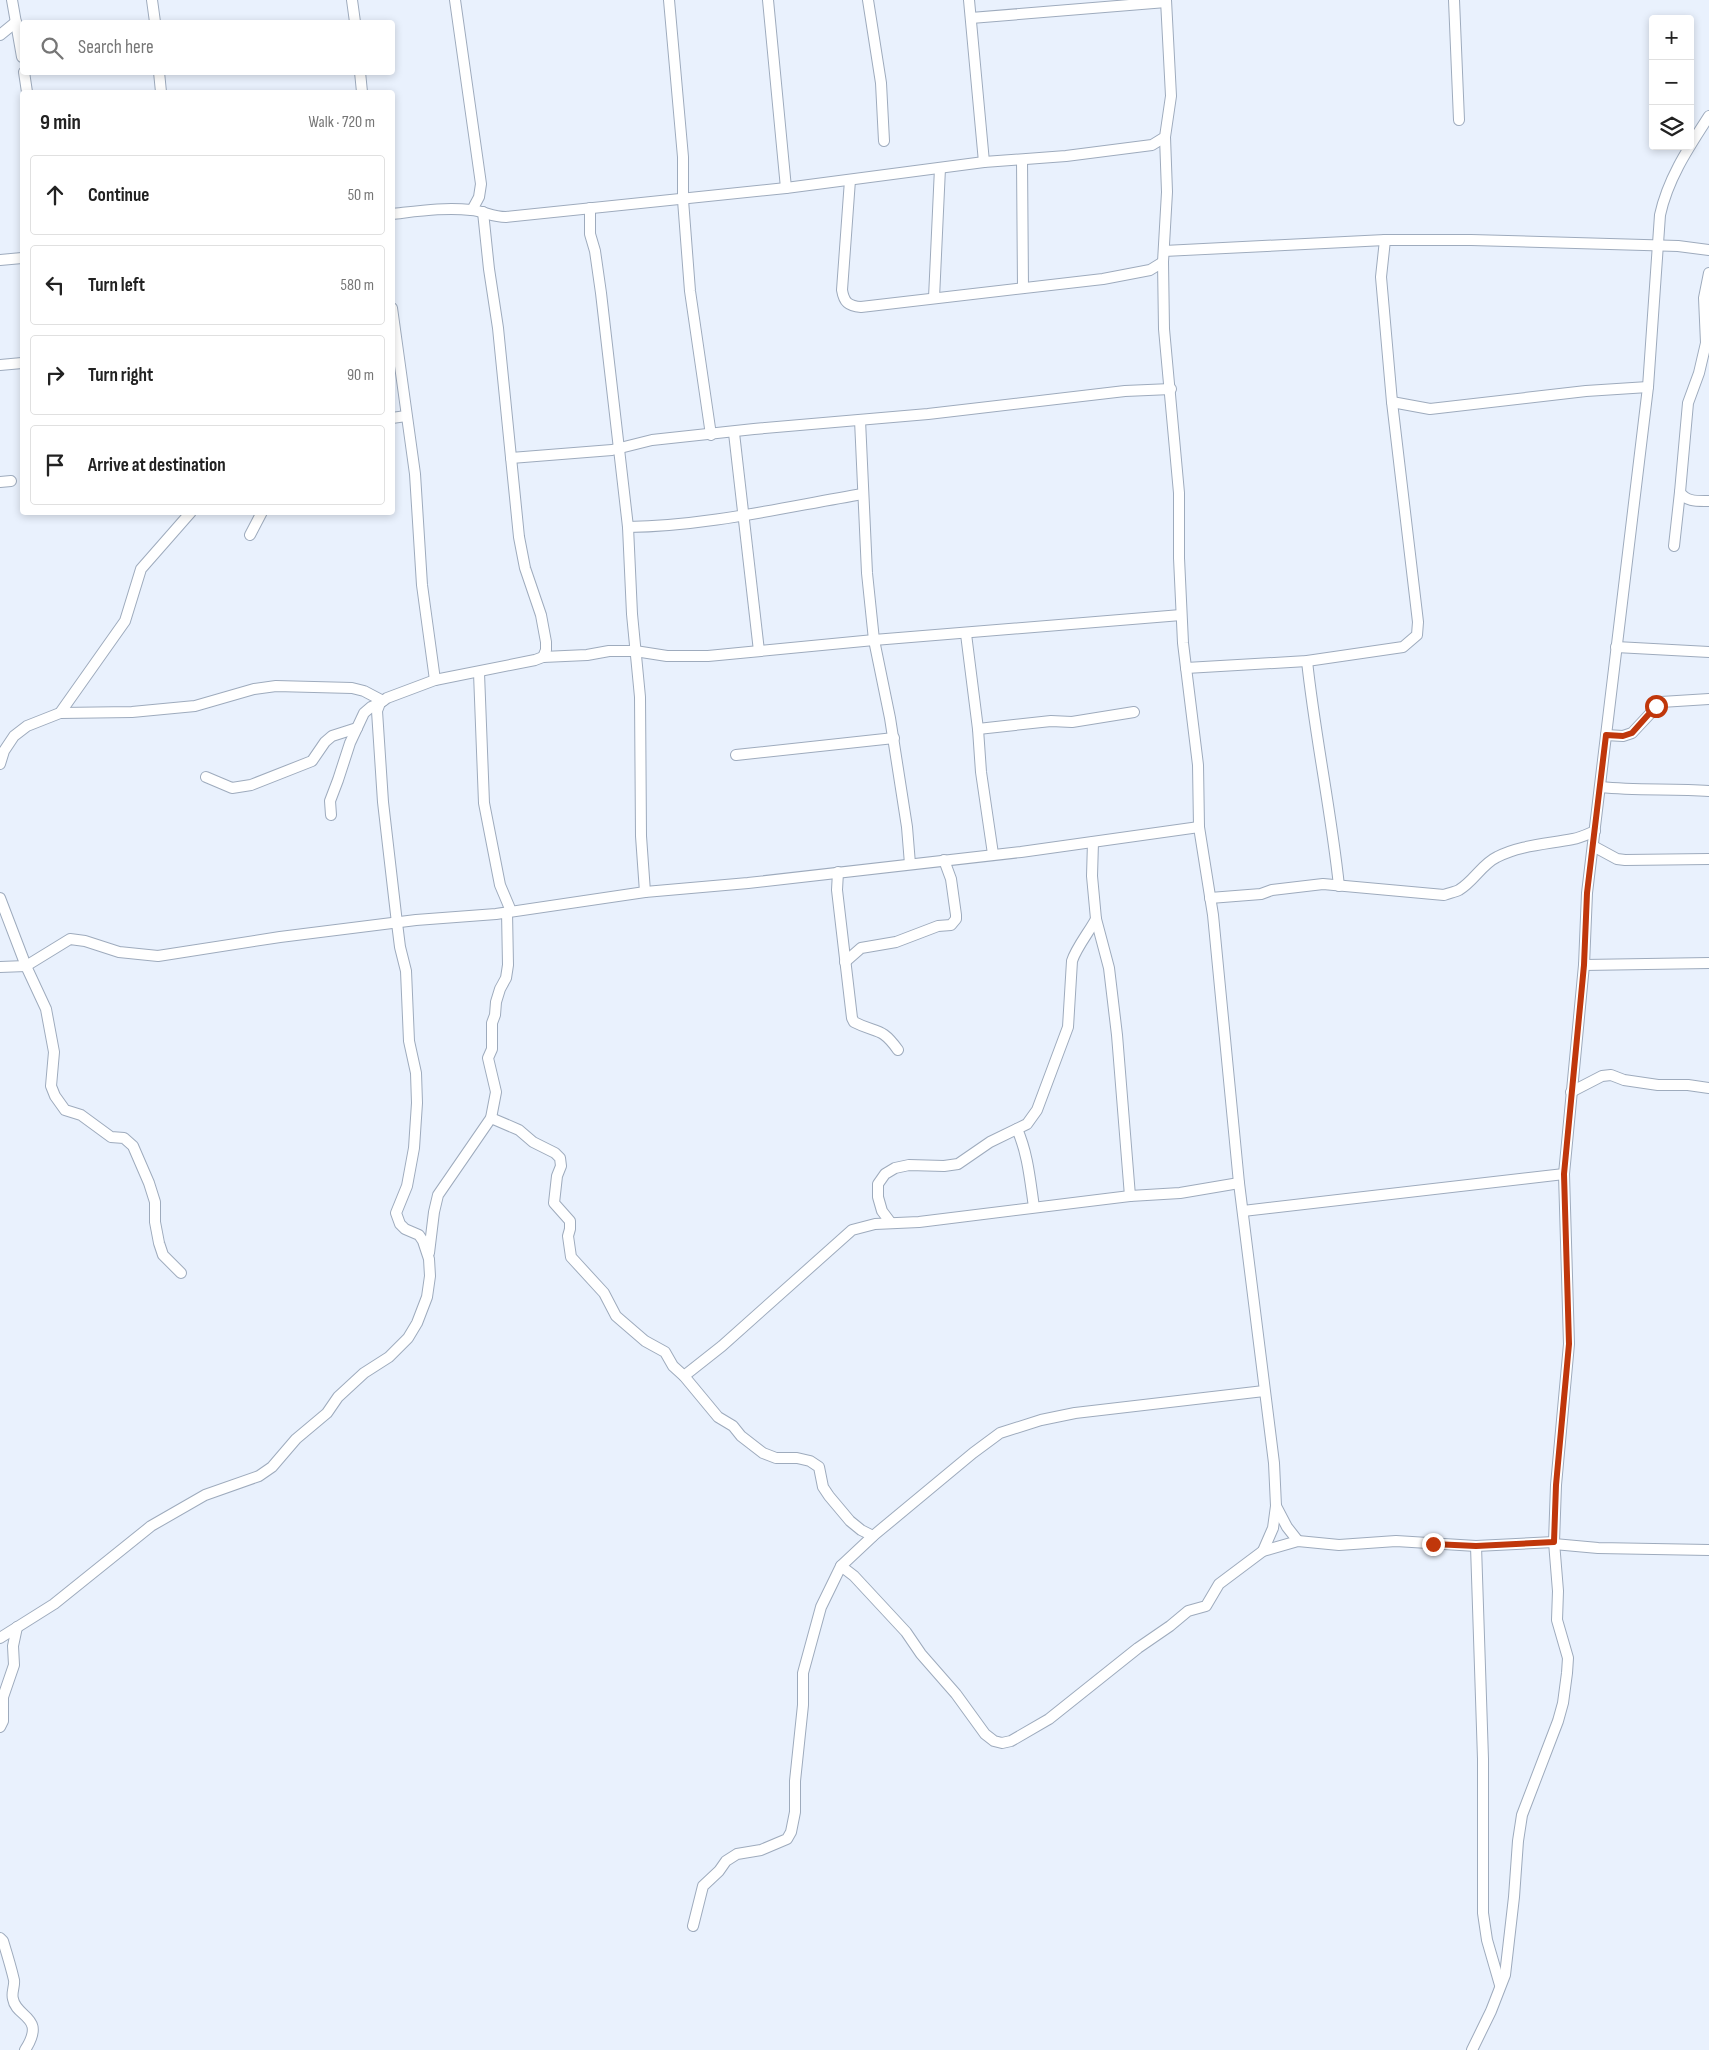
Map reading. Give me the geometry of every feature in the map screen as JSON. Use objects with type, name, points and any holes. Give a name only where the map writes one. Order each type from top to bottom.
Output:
[{"type":"street","points":[[12,0],[20,46]]},
{"type":"street","points":[[152,0],[155,20]]},
{"type":"street","points":[[352,0],[355,20]]},
{"type":"street","points":[[456,0],[481,184],[479,197],[472,210]]},
{"type":"street","points":[[669,0],[683,156],[682,200],[690,291],[711,435]]},
{"type":"street","points":[[768,0],[786,188]]},
{"type":"street","points":[[868,0],[881,83],[884,141]]},
{"type":"street","points":[[969,0],[984,162]]},
{"type":"street","points":[[1454,0],[1459,120]]},
{"type":"street","points":[[971,18],[1166,1],[1171,96],[1166,137],[1167,192],[1163,256],[1164,328],[1179,493],[1181,615],[1198,765],[1199,827],[1210,898],[1224,1022],[1238,1183],[1244,1211],[1274,1463],[1276,1506],[1273,1528],[1263,1551]]},
{"type":"street","points":[[0,35],[16,22]]},
{"type":"street","points":[[24,75],[26,90]]},
{"type":"street","points":[[159,75],[161,90]]},
{"type":"street","points":[[360,75],[362,90]]},
{"type":"street","points":[[1472,2050],[1491,2011],[1505,1975],[1522,1815],[1558,1721],[1568,1673],[1568,1658],[1556,1620],[1558,1591],[1554,1543],[1556,1485],[1569,1344],[1564,1174],[1584,965],[1586,908],[1648,386],[1658,245],[1665,193],[1709,116]]},
{"type":"street","points":[[395,214],[435,209],[472,210],[483,212],[492,217],[506,217],[682,200],[984,162],[1066,156],[1152,144],[1166,137]]},
{"type":"street","points":[[1022,160],[1023,288]]},
{"type":"street","points":[[934,298],[940,168]]},
{"type":"street","points":[[850,180],[842,290],[844,300],[851,306],[861,307],[1103,279],[1150,270],[1163,256],[1385,240],[1471,240],[1658,245],[1709,250]]},
{"type":"street","points":[[590,208],[590,234],[595,251],[601,294],[628,527],[632,614],[640,697],[641,836],[645,892]]},
{"type":"street","points":[[483,212],[498,328],[519,536],[524,560],[541,615],[546,642],[546,650],[542,657]]},
{"type":"street","points":[[1186,668],[1307,661],[1403,647],[1417,635],[1418,622],[1392,402],[1381,277],[1385,240]]},
{"type":"street","points":[[0,260],[20,258]]},
{"type":"street","points":[[1674,546],[1688,403],[1700,373],[1706,342],[1704,298],[1709,272]]},
{"type":"street","points":[[395,331],[415,474],[422,585],[435,680]]},
{"type":"street","points":[[0,365],[20,363]]},
{"type":"street","points":[[1392,402],[1430,409],[1586,391],[1648,386]]},
{"type":"street","points":[[511,458],[620,448],[652,440],[734,433],[754,429],[860,420],[1125,391],[1171,389]]},
{"type":"street","points":[[395,418],[406,416]]},
{"type":"street","points":[[860,420],[867,572],[874,640],[894,738],[907,827],[910,864]]},
{"type":"street","points":[[734,433],[759,651]]},
{"type":"street","points":[[1680,492],[1683,498],[1709,501]]},
{"type":"street","points":[[628,527],[695,523],[863,494]]},
{"type":"street","points":[[60,713],[125,621],[141,570],[188,515]]},
{"type":"street","points":[[250,535],[260,515]]},
{"type":"street","points":[[331,815],[330,801],[364,713],[381,702],[435,680],[455,675],[479,673],[542,657],[587,655],[610,651],[636,651],[667,656],[708,656],[874,640],[1181,615]]},
{"type":"street","points":[[966,634],[978,729],[981,772],[993,854]]},
{"type":"street","points":[[1616,647],[1709,652]]},
{"type":"street","points":[[1307,661],[1313,716],[1329,807],[1339,886]]},
{"type":"street","points":[[0,1638],[54,1604],[151,1526],[205,1495],[259,1476],[272,1467],[296,1439],[327,1413],[338,1397],[364,1373],[389,1357],[408,1338],[417,1323],[427,1297],[434,1212],[438,1195],[491,1118],[496,1092],[488,1058],[492,1048],[492,1023],[496,1002],[506,978],[508,965],[509,912],[500,885],[484,803],[479,673]]},
{"type":"street","points":[[0,764],[4,751],[14,736],[27,726],[60,713],[132,712],[195,706],[254,689],[276,686],[352,688],[381,702]]},
{"type":"street","points":[[1606,735],[1623,736],[1632,733],[1661,702],[1709,699]]},
{"type":"street","points":[[381,702],[376,718],[397,923],[406,971],[409,1041],[416,1073],[417,1103],[414,1148],[407,1186],[396,1212],[400,1224],[405,1229],[419,1235],[429,1259]]},
{"type":"street","points":[[978,729],[1051,721],[1072,722],[1134,712]]},
{"type":"street","points":[[206,777],[232,788],[251,785],[312,761],[325,742],[332,736],[357,728]]},
{"type":"street","points":[[736,756],[894,738]]},
{"type":"street","points":[[1601,787],[1621,790],[1676,788],[1709,791]]},
{"type":"street","points":[[0,967],[26,966],[70,939],[85,941],[119,952],[158,956],[250,941],[397,923],[509,912],[645,892],[748,883],[910,864],[1094,842],[1199,827]]},
{"type":"street","points":[[1210,898],[1261,894],[1272,890],[1322,884],[1444,895],[1459,890],[1486,864],[1498,856],[1555,840],[1574,839],[1595,831]]},
{"type":"street","points":[[1094,842],[1092,876],[1096,919],[1109,968],[1116,1026],[1130,1196]]},
{"type":"street","points":[[1593,846],[1617,859],[1709,859]]},
{"type":"street","points":[[845,962],[862,948],[896,942],[938,926],[951,925],[956,919],[956,915],[951,879],[944,860]]},
{"type":"street","points":[[838,872],[837,890],[854,1022],[885,1034],[898,1050]]},
{"type":"street","points":[[0,898],[26,966],[46,1009],[54,1052],[51,1086],[55,1096],[65,1110],[81,1115],[111,1137],[124,1138],[132,1146],[150,1183],[155,1202],[158,1244],[163,1255],[181,1273]]},
{"type":"street","points":[[891,1223],[882,1211],[878,1197],[878,1184],[885,1174],[895,1168],[909,1165],[944,1166],[958,1164],[990,1142],[1027,1124],[1037,1110],[1068,1027],[1072,961],[1075,951],[1082,944],[1096,919]]},
{"type":"street","points":[[1584,965],[1709,963]]},
{"type":"street","points":[[1571,1092],[1602,1076],[1611,1075],[1624,1080],[1658,1085],[1688,1085],[1709,1088]]},
{"type":"street","points":[[491,1118],[519,1130],[532,1142],[555,1153],[560,1158],[561,1166],[557,1176],[554,1203],[570,1220],[568,1236],[571,1257],[604,1293],[616,1316],[645,1341],[665,1352],[673,1366],[684,1376],[718,1417],[733,1426],[741,1436],[763,1452],[776,1458],[797,1458],[810,1461],[819,1467],[823,1487],[829,1496],[850,1521],[861,1530],[873,1536]]},
{"type":"street","points":[[1017,1129],[1023,1144],[1034,1207]]},
{"type":"street","points":[[1244,1211],[1564,1174]]},
{"type":"street","points":[[684,1376],[722,1346],[852,1230],[875,1224],[919,1222],[1130,1196],[1180,1193],[1238,1183]]},
{"type":"street","points":[[693,1926],[698,1897],[703,1886],[719,1871],[726,1861],[737,1854],[761,1850],[787,1839],[791,1832],[795,1812],[795,1781],[803,1704],[803,1672],[821,1607],[842,1566],[873,1536],[1000,1433],[1041,1420],[1075,1413],[1264,1391]]},
{"type":"street","points":[[1276,1506],[1287,1527],[1298,1541]]},
{"type":"street","points":[[842,1566],[854,1576],[906,1632],[921,1654],[956,1694],[985,1734],[994,1741],[1002,1743],[1011,1741],[1049,1719],[1188,1611],[1206,1606],[1219,1584],[1263,1551],[1298,1541],[1339,1545],[1396,1541],[1476,1546],[1554,1543],[1598,1548],[1709,1550]]},
{"type":"street","points":[[1476,1546],[1482,1759],[1483,1913],[1487,1940],[1500,1985]]},
{"type":"street","points":[[0,1727],[3,1697],[14,1665],[13,1646],[17,1627]]},
{"type":"street","points":[[0,1938],[3,1941],[14,1981],[12,1998],[14,2004],[28,2017],[33,2028],[30,2041],[25,2050]]},
{"type":"route","points":[[1433,1544],[1476,1546],[1554,1542],[1556,1485],[1569,1344],[1564,1174],[1584,965],[1587,893],[1606,735],[1623,736],[1632,733],[1656,706]]}]
